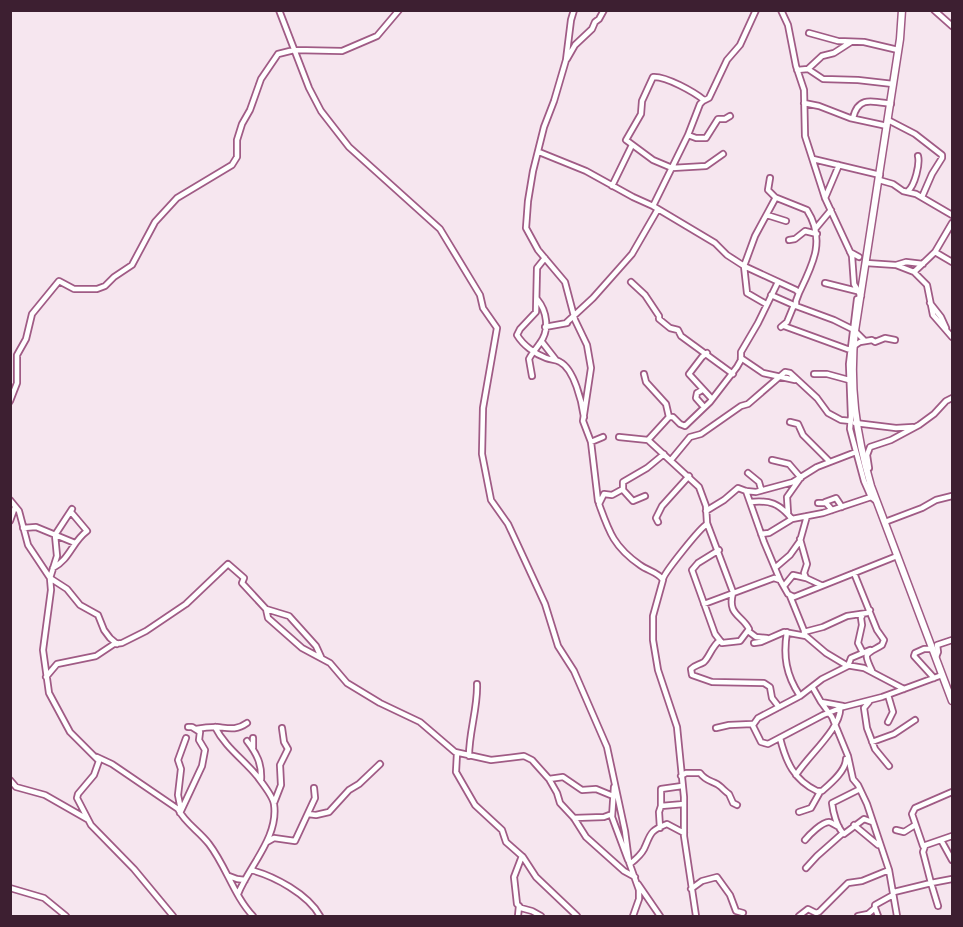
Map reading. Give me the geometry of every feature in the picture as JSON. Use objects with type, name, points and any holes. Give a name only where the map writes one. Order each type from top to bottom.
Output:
[{"type":"main road","points":[[902,10],[891,104],[854,331],[852,348],[853,423],[873,499],[885,522],[946,678],[952,701]]},
{"type":"street","points":[[279,10],[313,97],[330,123],[350,147],[438,227],[480,295],[483,308],[497,328],[483,408],[482,454],[491,500],[508,524],[545,604],[558,646],[574,671],[604,739],[625,831],[629,863]]},
{"type":"street","points":[[10,401],[17,383],[17,355],[26,339],[33,310],[59,280],[74,288],[97,289],[105,286],[132,265],[155,222],[177,198],[232,165],[237,157],[237,144],[242,124],[250,110],[264,73],[279,53],[294,50],[342,51],[381,34],[399,10]]},
{"type":"street","points":[[574,10],[566,60],[544,127],[530,189],[526,228],[537,248],[566,282],[574,316],[587,345],[591,368],[584,417]]},
{"type":"street","points":[[566,60],[575,45],[592,29],[604,10]]},
{"type":"street","points":[[566,323],[604,287],[632,254],[688,135],[699,106],[709,98],[728,59],[740,45],[756,10]]},
{"type":"street","points":[[781,10],[793,45],[797,70],[804,90],[805,136],[825,198],[854,262],[853,279],[859,293]]},
{"type":"street","points":[[934,10],[952,26]]},
{"type":"street","points":[[809,33],[834,40],[864,42],[898,50]]},
{"type":"street","points":[[797,70],[808,69],[822,56],[834,53],[851,42]]},
{"type":"street","points":[[808,69],[823,79],[893,84]]},
{"type":"street","points":[[704,100],[688,89],[659,76],[653,76],[642,101],[641,114],[627,139],[653,160],[672,168],[706,166],[723,154]]},
{"type":"street","points":[[804,103],[853,118],[888,123],[915,134],[942,155],[922,197]]},
{"type":"street","points":[[853,118],[855,108],[861,103],[891,104]]},
{"type":"street","points":[[688,135],[706,138],[718,119],[730,116]]},
{"type":"street","points":[[612,186],[632,145]]},
{"type":"street","points":[[539,152],[586,171],[655,207],[715,243],[744,268],[799,293]]},
{"type":"street","points":[[908,191],[915,181],[920,159],[918,156]]},
{"type":"street","points":[[813,159],[879,178],[903,191],[922,197],[952,215]]},
{"type":"street","points":[[825,198],[839,165]]},
{"type":"street","points":[[770,178],[768,190],[776,198],[807,210],[817,231],[816,250],[795,306],[783,326],[852,348]]},
{"type":"street","points":[[766,304],[747,293],[744,268],[754,236],[776,198]]},
{"type":"street","points":[[817,231],[831,210]]},
{"type":"street","points":[[767,215],[786,221]]},
{"type":"street","points":[[914,272],[935,252],[952,222]]},
{"type":"street","points":[[789,240],[795,239],[805,231],[817,231]]},
{"type":"street","points":[[850,252],[864,260]]},
{"type":"street","points":[[935,252],[952,262]]},
{"type":"street","points":[[545,258],[537,268],[537,310],[517,335],[534,351],[567,367],[575,382],[591,442],[599,504],[606,528],[614,541],[636,562],[663,580]]},
{"type":"street","points":[[854,262],[864,260],[896,265],[914,272],[927,285],[933,315],[951,335]]},
{"type":"street","points":[[896,265],[906,262],[922,264]]},
{"type":"street","points":[[631,282],[645,295],[659,319],[670,328],[678,330],[681,336],[733,374]]},
{"type":"street","points":[[684,426],[712,399],[733,374],[741,358],[741,352],[778,282]]},
{"type":"street","points":[[825,283],[859,293]]},
{"type":"street","points":[[771,296],[834,320],[854,331],[864,340]]},
{"type":"street","points":[[532,376],[529,362],[534,351],[542,342],[546,327],[544,308],[537,299]]},
{"type":"street","points":[[537,310],[546,320]]},
{"type":"street","points":[[546,327],[576,322]]},
{"type":"street","points":[[852,348],[864,340],[875,342],[885,338],[895,340]]},
{"type":"street","points":[[542,342],[556,360]]},
{"type":"street","points":[[761,534],[769,533],[792,519],[873,499],[850,432],[853,423],[849,380],[852,348]]},
{"type":"street","points":[[707,353],[689,374],[712,399]]},
{"type":"street","points":[[741,358],[763,373],[779,376]]},
{"type":"street","points":[[671,460],[690,437],[701,434],[741,406],[748,404],[779,376],[788,372],[817,398],[828,413],[841,420],[896,428],[915,427]]},
{"type":"street","points":[[644,374],[646,382],[666,404],[669,417]]},
{"type":"street","points":[[814,374],[827,374],[849,380]]},
{"type":"street","points":[[702,390],[697,393],[696,398],[704,407]]},
{"type":"street","points":[[867,473],[869,468],[867,452],[870,447],[891,440],[915,427],[930,418],[946,401],[952,398]]},
{"type":"street","points":[[669,417],[673,417],[684,426],[684,430],[690,437]]},
{"type":"street","points":[[648,440],[669,417]]},
{"type":"street","points":[[790,422],[798,424],[803,435],[830,462]]},
{"type":"street","points":[[591,442],[603,437]]},
{"type":"street","points":[[620,437],[648,440],[699,487],[706,511],[705,518],[733,592],[731,600],[735,613],[747,625],[748,631],[756,637],[768,638]]},
{"type":"street","points":[[645,496],[633,501],[622,485],[625,480],[647,468],[664,454]]},
{"type":"street","points":[[706,511],[738,488],[757,492],[761,489],[793,482],[814,469],[850,454],[857,455]]},
{"type":"street","points":[[772,460],[789,464],[801,478]]},
{"type":"street","points":[[748,473],[759,482],[761,489]]},
{"type":"street","points":[[657,522],[656,518],[662,506],[689,476]]},
{"type":"street","points":[[788,513],[788,495],[801,478]]},
{"type":"street","points":[[597,488],[612,495],[623,489]]},
{"type":"street","points":[[746,491],[761,534],[805,634],[827,654],[848,666],[864,668],[904,689]]},
{"type":"street","points":[[599,504],[604,493]]},
{"type":"street","points":[[885,522],[922,508],[936,500],[952,496]]},
{"type":"street","points":[[819,503],[836,498],[842,507]]},
{"type":"street","points":[[10,500],[20,511],[28,545],[50,578],[67,589],[80,605],[98,615],[102,628],[117,644]]},
{"type":"street","points":[[750,502],[771,502],[788,513],[792,519]]},
{"type":"street","points":[[825,502],[832,510]]},
{"type":"street","points":[[10,521],[15,507]]},
{"type":"street","points":[[53,568],[63,563],[75,543],[87,531],[71,510],[55,535],[57,553],[50,578],[51,590],[43,650],[52,702],[70,732],[97,757],[112,764],[178,809],[209,845],[253,916]]},
{"type":"street","points":[[776,567],[790,555],[800,539],[807,516]]},
{"type":"street","points":[[696,916],[684,833],[684,804],[677,727],[658,670],[653,640],[653,616],[664,574],[676,562],[698,531],[707,524]]},
{"type":"street","points":[[23,528],[36,527],[75,543]]},
{"type":"street","points":[[800,539],[807,564],[804,573],[806,578]]},
{"type":"street","points":[[719,550],[698,563],[692,570],[704,604],[719,641],[722,643],[737,642],[748,631]]},
{"type":"street","points":[[790,597],[801,595],[897,556]]},
{"type":"street","points":[[46,677],[57,664],[90,658],[140,634],[186,604],[227,564],[244,578],[242,583],[266,609],[268,618],[298,645],[333,666],[347,683],[380,703],[420,722],[457,753],[498,760],[526,756],[536,763],[549,779],[560,803],[574,818],[586,837],[624,872],[635,877]]},
{"type":"street","points":[[753,725],[758,718],[800,696],[822,680],[848,666],[850,660],[856,655],[880,647],[884,640],[877,630],[854,573]]},
{"type":"street","points":[[704,604],[766,579],[790,578],[797,575],[821,585]]},
{"type":"street","points":[[784,586],[790,578]]},
{"type":"street","points":[[724,596],[731,600]]},
{"type":"street","points":[[266,609],[289,616],[316,646],[321,657]]},
{"type":"street","points":[[754,643],[780,633],[805,634],[846,616],[863,614],[870,610]]},
{"type":"street","points":[[863,614],[858,643],[873,673]]},
{"type":"street","points":[[787,632],[787,670],[800,696]]},
{"type":"street","points":[[780,633],[786,642]]},
{"type":"street","points":[[110,638],[111,646]]},
{"type":"street","points":[[936,657],[937,645],[952,640]]},
{"type":"street","points":[[719,641],[711,648],[709,655],[702,663],[691,669],[692,675],[712,682],[764,682],[770,687],[772,698],[779,707]]},
{"type":"street","points":[[933,649],[924,649],[916,652],[914,656],[934,678]]},
{"type":"street","points":[[866,659],[870,651]]},
{"type":"street","points":[[856,655],[866,659]]},
{"type":"street","points":[[753,725],[764,744],[768,744],[803,724],[841,707],[888,695],[934,678],[946,678]]},
{"type":"street","points":[[469,756],[477,704],[476,692],[479,686],[477,684]]},
{"type":"street","points":[[813,688],[836,725],[853,779],[860,789],[873,824],[889,870],[897,916]]},
{"type":"street","points":[[888,695],[892,712],[888,722]]},
{"type":"street","points":[[871,700],[864,708],[867,728],[877,752],[889,766]]},
{"type":"street","points":[[821,702],[841,707]]},
{"type":"street","points":[[796,775],[836,725],[841,707]]},
{"type":"street","points":[[872,742],[894,734],[915,720]]},
{"type":"street","points":[[188,727],[236,729],[246,723]]},
{"type":"street","points":[[716,728],[729,725],[753,725]]},
{"type":"street","points":[[215,727],[237,757],[256,775],[274,803]]},
{"type":"street","points":[[238,894],[267,842],[271,829],[274,803],[280,785],[280,765],[288,749],[284,742],[282,728]]},
{"type":"street","points":[[180,812],[202,766],[204,747],[199,740],[200,732],[196,729]]},
{"type":"street","points":[[180,812],[178,795],[181,769],[178,760],[186,738]]},
{"type":"street","points":[[780,738],[788,764],[796,775],[813,790],[820,792]]},
{"type":"street","points":[[250,740],[262,767],[261,783]]},
{"type":"street","points":[[457,753],[456,772],[467,792],[483,813],[502,830],[506,842],[522,856],[536,877],[577,916]]},
{"type":"street","points":[[799,812],[811,808],[820,792],[845,767],[847,754]]},
{"type":"street","points":[[97,757],[99,764],[97,770],[77,796],[87,819],[101,837],[134,869],[173,916]]},
{"type":"street","points":[[308,814],[329,812],[349,790],[359,784],[380,764]]},
{"type":"street","points":[[681,776],[686,773],[700,773],[706,780],[720,786],[737,805]]},
{"type":"street","points":[[549,779],[563,777],[582,790],[596,789],[613,796]]},
{"type":"street","points":[[10,780],[16,787],[45,795],[87,819]]},
{"type":"street","points":[[615,783],[612,814],[623,851],[638,883],[660,916]]},
{"type":"street","points":[[660,828],[659,812],[662,789],[682,786]]},
{"type":"street","points":[[267,842],[274,838],[295,841],[316,795],[314,788]]},
{"type":"street","points":[[839,828],[832,803],[860,789]]},
{"type":"street","points":[[925,846],[921,843],[915,825],[913,810],[952,792]]},
{"type":"street","points":[[661,806],[684,804]]},
{"type":"street","points":[[574,818],[604,817],[612,814]]},
{"type":"street","points":[[806,868],[854,825],[866,819],[873,824]]},
{"type":"street","points":[[805,840],[813,831],[826,823],[831,823],[843,833]]},
{"type":"street","points":[[629,863],[644,850],[648,836],[667,824],[684,833]]},
{"type":"street","points":[[854,825],[880,846]]},
{"type":"street","points":[[896,830],[904,832],[915,825]]},
{"type":"street","points":[[925,846],[952,836]]},
{"type":"street","points":[[941,840],[952,860]]},
{"type":"street","points":[[925,846],[923,852],[938,906]]},
{"type":"street","points":[[518,916],[519,906],[514,890],[514,877],[522,856]]},
{"type":"street","points":[[251,870],[267,874],[292,890],[315,908],[320,916]]},
{"type":"street","points":[[799,916],[809,909],[819,912],[848,882],[863,880],[889,870]]},
{"type":"street","points":[[229,876],[245,880]]},
{"type":"street","points":[[691,889],[702,881],[717,876],[730,895],[736,911],[742,913]]},
{"type":"street","points":[[858,916],[868,914],[879,902],[894,893],[952,879]]},
{"type":"street","points":[[633,916],[639,899],[638,883]]},
{"type":"street","points":[[10,888],[44,898],[66,916]]},
{"type":"street","points":[[519,906],[542,916]]},
{"type":"street","points":[[875,909],[878,916]]}]
